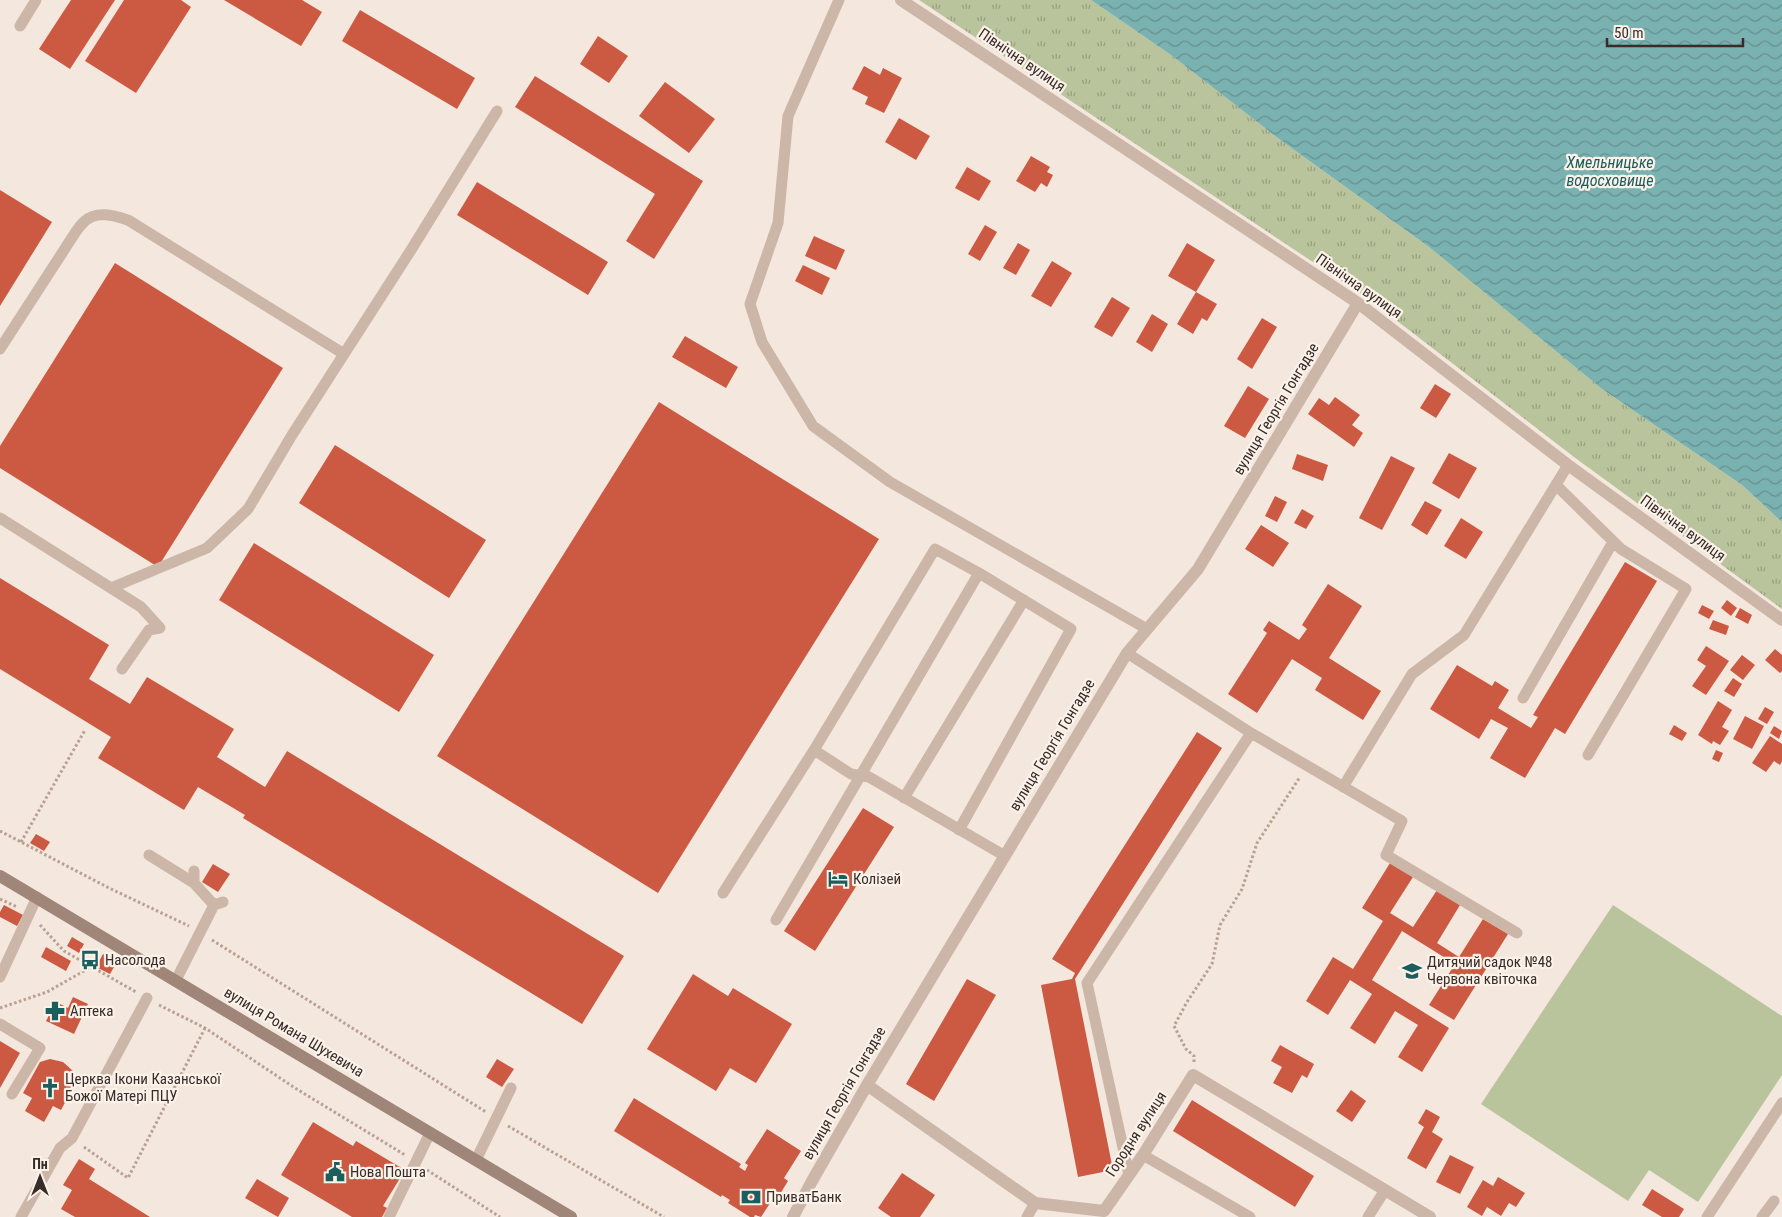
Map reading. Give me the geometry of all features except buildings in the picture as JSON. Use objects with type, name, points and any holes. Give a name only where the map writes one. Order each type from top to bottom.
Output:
[{"type":"main road","name":"вулиця Романа Шухевича","points":[[0,876],[570,1217]]},
{"type":"street","name":"Північна вулиця","points":[[901,0],[1358,303],[1568,465],[1782,620]]},
{"type":"street","name":"вулиця Георгія Гонгадзе","points":[[793,1217],[867,1085],[1126,653],[1198,569],[1358,303]]},
{"type":"street","name":"Городня вулиця","points":[[867,1085],[1035,1203],[1104,1211],[1143,1155],[1194,1075]]},
{"type":"street","points":[[1194,1075],[1430,1217]]},
{"type":"lane","points":[[20,26],[36,0]]},
{"type":"lane","points":[[839,0],[788,116],[778,223],[750,304],[762,342],[813,426],[890,482],[1147,628]]},
{"type":"lane","points":[[111,588],[207,548],[248,510],[292,435],[411,250],[497,111]]},
{"type":"lane","points":[[0,349],[74,233],[86,219],[101,214],[128,220],[344,354]]},
{"type":"lane","points":[[1343,787],[1412,674],[1464,635],[1568,465]]},
{"type":"lane","points":[[1556,485],[1621,549],[1686,589],[1588,756]]},
{"type":"lane","points":[[0,518],[141,607],[160,628],[149,630],[122,669]]},
{"type":"lane","points":[[1524,698],[1613,542]]},
{"type":"lane","points":[[723,893],[814,750],[935,549],[1071,628],[959,830]]},
{"type":"lane","points":[[776,920],[862,776],[979,573]]},
{"type":"lane","points":[[904,798],[1024,600]]},
{"type":"lane","points":[[1126,653],[1251,733],[1402,821],[1386,855],[1517,932]]},
{"type":"lane","points":[[1129,1175],[1087,983],[1251,733]]},
{"type":"lane","points":[[814,750],[852,774],[869,777],[1004,856]]},
{"type":"lane","points":[[149,855],[194,877],[219,904],[200,932],[176,980]]},
{"type":"lane","points":[[0,977],[37,897]]},
{"type":"lane","points":[[21,1217],[60,1148],[72,1138],[147,998]]},
{"type":"lane","points":[[0,1024],[40,1048],[12,1094]]},
{"type":"lane","points":[[476,1160],[511,1088]]},
{"type":"lane","points":[[1707,1217],[1782,1103]]},
{"type":"lane","points":[[389,1217],[430,1133]]},
{"type":"lane","points":[[1143,1155],[1250,1217]]},
{"type":"lane","points":[[1368,1217],[1385,1190]]},
{"type":"lane","points":[[1762,1217],[1774,1201]]},
{"type":"lane","points":[[1027,1217],[1035,1203]]},
{"type":"path","points":[[22,842],[85,730]]},
{"type":"path","points":[[1194,1075],[1194,1056],[1186,1050],[1174,1026],[1212,964],[1220,925],[1242,889],[1258,843],[1307,766]]},
{"type":"path","points":[[0,831],[109,888],[174,917],[200,932],[496,1119],[664,1217]]},
{"type":"path","points":[[64,951],[205,1028],[295,1088],[416,1162],[500,1217]]},
{"type":"path","points":[[0,1008],[47,992],[91,967]]},
{"type":"path","points":[[72,1138],[128,1178],[205,1028]]},
{"type":"green space","points":[[919,0],[1091,0],[1171,55],[1279,139],[1429,247],[1602,389],[1742,485],[1782,522],[1782,609],[1574,457],[1370,300]]},
{"type":"green space","points":[[1613,905],[1782,1016],[1782,1075],[1698,1202],[1649,1170],[1628,1201],[1481,1104]]},
{"type":"water","name":"Хмельницьке водосховище","points":[[1091,0],[1782,0],[1782,522],[1742,485],[1602,389],[1429,247],[1279,139],[1171,55]]},
{"type":"place","name":"Колізей","points":[[838,879]]},
{"type":"place","name":"Насолода","points":[[90,960]]},
{"type":"place","name":"Дитячий садок №48 Червона квіточка","points":[[1412,971]]},
{"type":"place","name":"Аптека","points":[[55,1011]]},
{"type":"place","name":"Церква Ікони Казанської Божої Матері ПЦУ","points":[[50,1088]]},
{"type":"place","name":"Нова Пошта","points":[[335,1172]]},
{"type":"place","name":"ПриватБанк","points":[[751,1197]]}]
